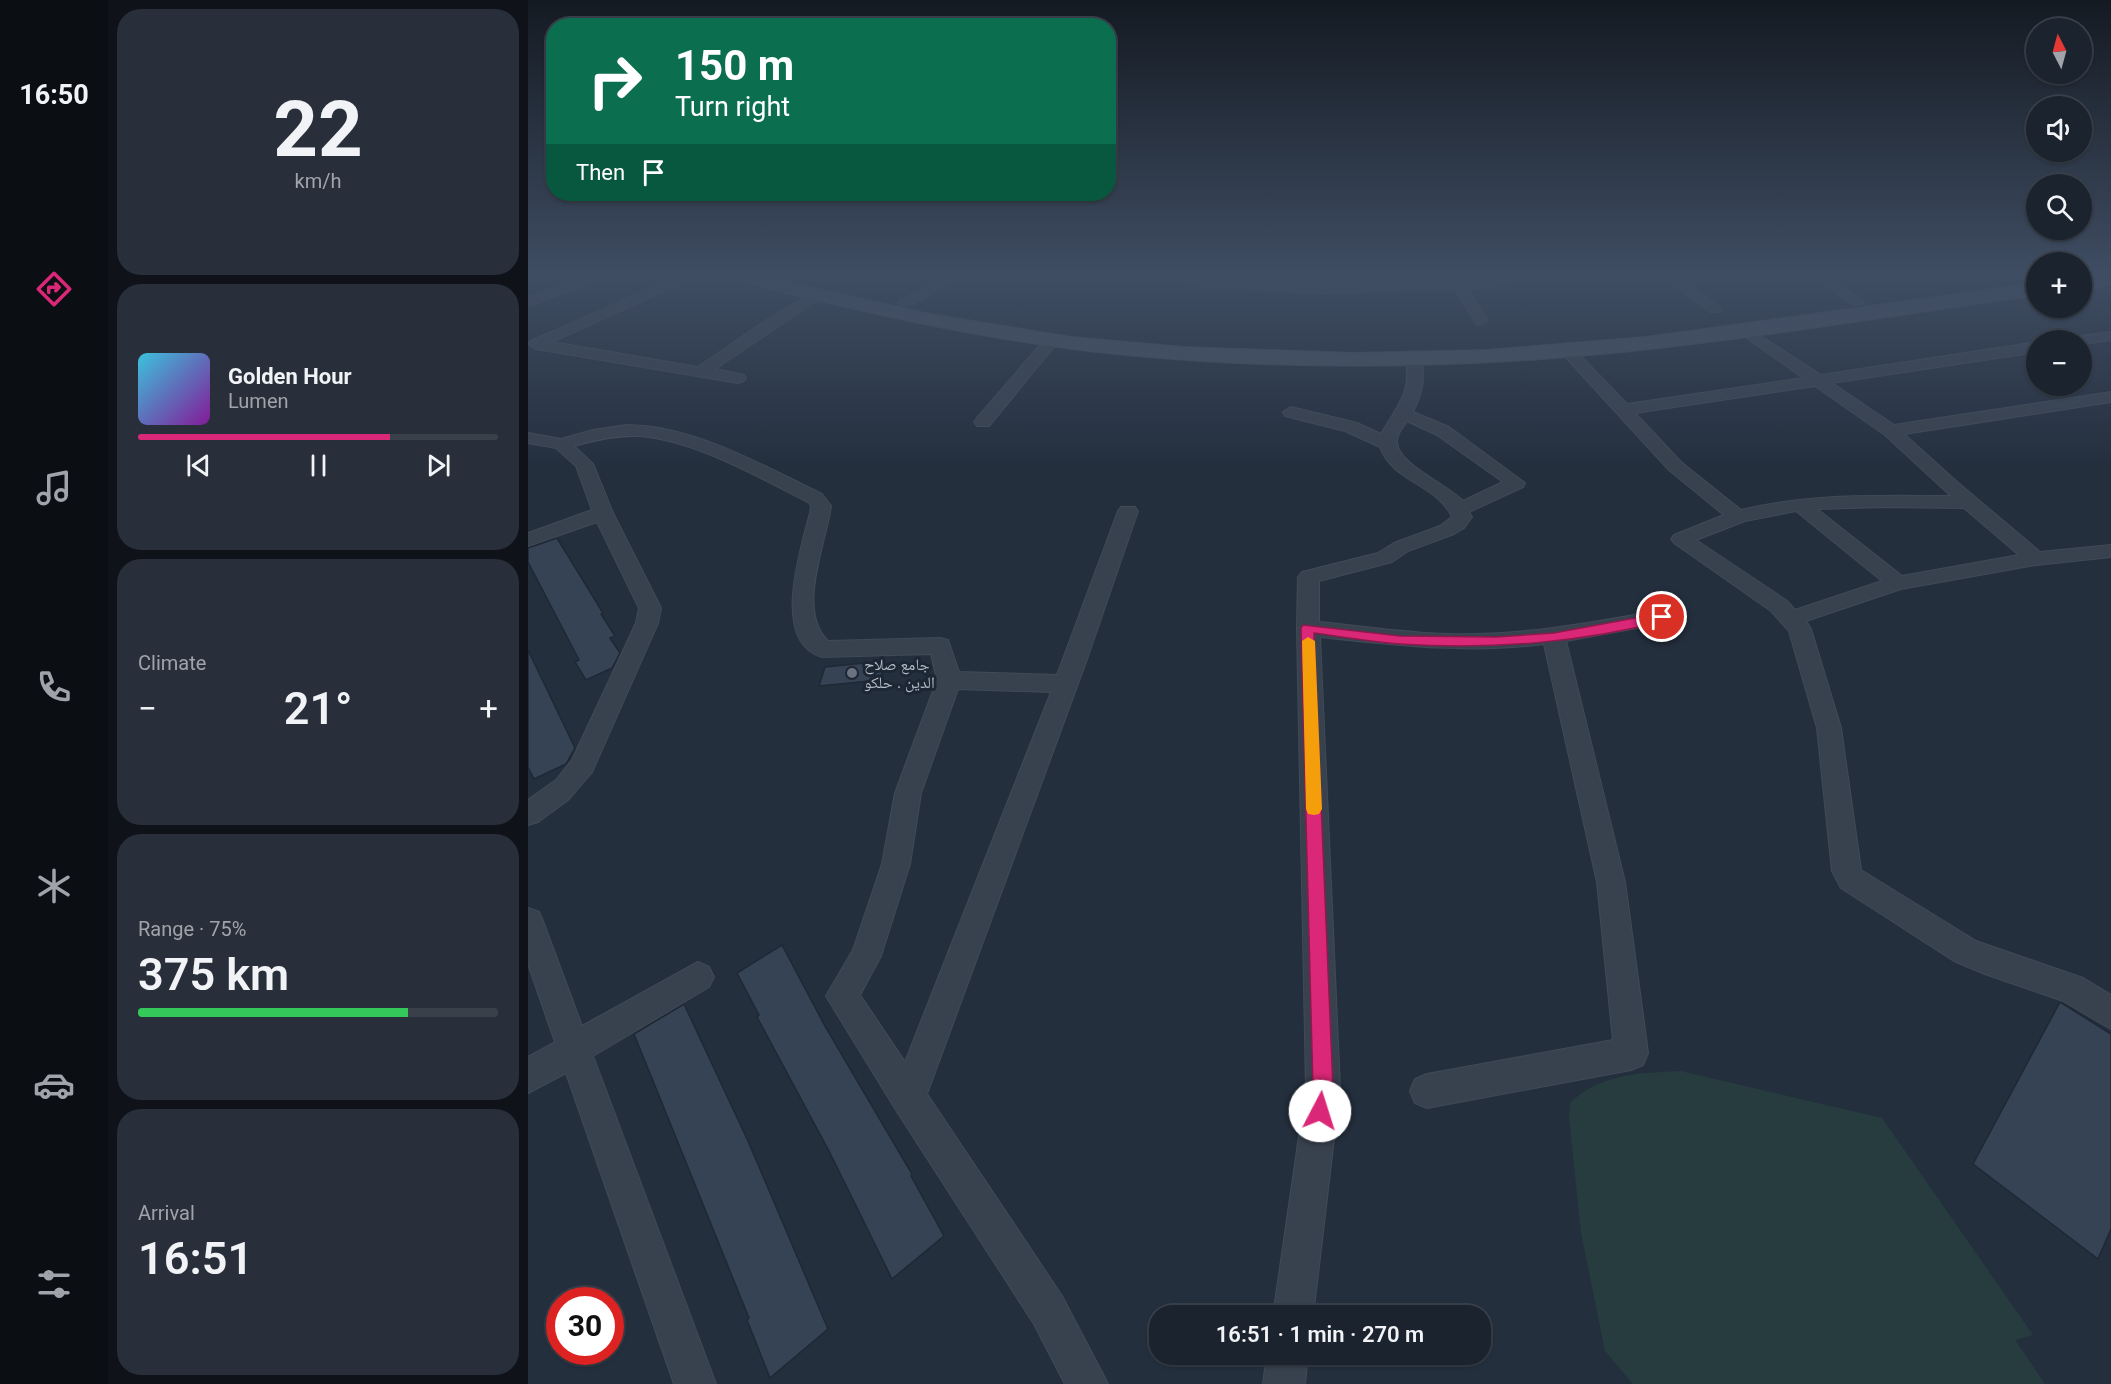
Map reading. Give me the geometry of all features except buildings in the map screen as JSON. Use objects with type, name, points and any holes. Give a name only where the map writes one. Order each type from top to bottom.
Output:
[{"type":"main road","points":[[1038,338],[1160,351],[1246,357],[1413,359],[1567,350],[1677,338]]},
{"type":"main road","points":[[1142,338],[1258,344],[1378,346],[1450,344],[1535,338]]},
{"type":"street","points":[[532,346],[551,338]]},
{"type":"street","points":[[704,370],[750,338]]},
{"type":"street","points":[[1756,338],[1890,431],[2036,559]]},
{"type":"street","points":[[983,422],[1052,340]]},
{"type":"street","points":[[532,346],[704,370],[738,378]]},
{"type":"street","points":[[1622,410],[2026,349]]},
{"type":"street","points":[[1567,350],[1675,466],[1738,517]]},
{"type":"street","points":[[1294,1305],[1323,1089],[1308,628],[1309,577],[1385,558],[1401,547],[1448,530],[1462,517],[1460,509],[1433,484],[1404,468],[1391,454],[1388,444],[1389,436],[1404,414],[1415,382],[1416,368],[1413,359]]},
{"type":"street","points":[[1890,431],[2111,397]]},
{"type":"street","points":[[1291,412],[1352,427],[1388,444]]},
{"type":"street","points":[[1404,414],[1443,431],[1516,483],[1460,509]]},
{"type":"street","points":[[528,438],[562,444],[598,435],[647,432],[719,452],[815,498],[821,506],[802,602],[804,617],[813,643],[822,649],[940,646],[949,680],[908,793],[897,864],[866,956],[842,996],[1048,1310],[1087,1384]]},
{"type":"street","points":[[528,814],[556,797],[575,779],[647,623],[650,608],[603,513],[584,464],[562,444]]},
{"type":"street","points":[[1970,502],[1801,506],[1738,517],[1681,539],[1793,618],[1800,629],[1828,728],[1846,871],[1851,879],[1882,901],[1965,951],[2072,990],[2111,1013]]},
{"type":"street","points":[[1801,506],[1898,583]]},
{"type":"street","points":[[908,1098],[1074,662],[1128,511]]},
{"type":"street","points":[[528,540],[603,513]]},
{"type":"street","points":[[1793,618],[1898,583],[2036,559],[2111,551]]},
{"type":"street","points":[[1308,628],[1400,640],[1465,642],[1554,638],[1662,617]]},
{"type":"street","points":[[1427,1091],[1630,1053],[1611,882],[1554,638]]},
{"type":"street","points":[[949,680],[1064,684]]},
{"type":"street","points":[[528,921],[694,1384]]},
{"type":"street","points":[[528,1076],[698,977]]},
{"type":"street","points":[[1284,1384],[1287,1365]]},
{"type":"green space","points":[[1681,1071],[1882,1118],[2033,1335],[2015,1340],[2045,1384],[1633,1384],[1605,1351],[1581,1233],[1569,1117],[1570,1103],[1582,1093],[1608,1080],[1636,1074]]},
{"type":"slow traffic","points":[[1308,641],[1314,809]]},
{"type":"place","name":"جامع صلاح الدين . حلكو","points":[[852,673]]},
{"type":"route","points":[[1320,1111],[1323,1089],[1308,628],[1400,640],[1497,642],[1554,638],[1662,617]]}]
